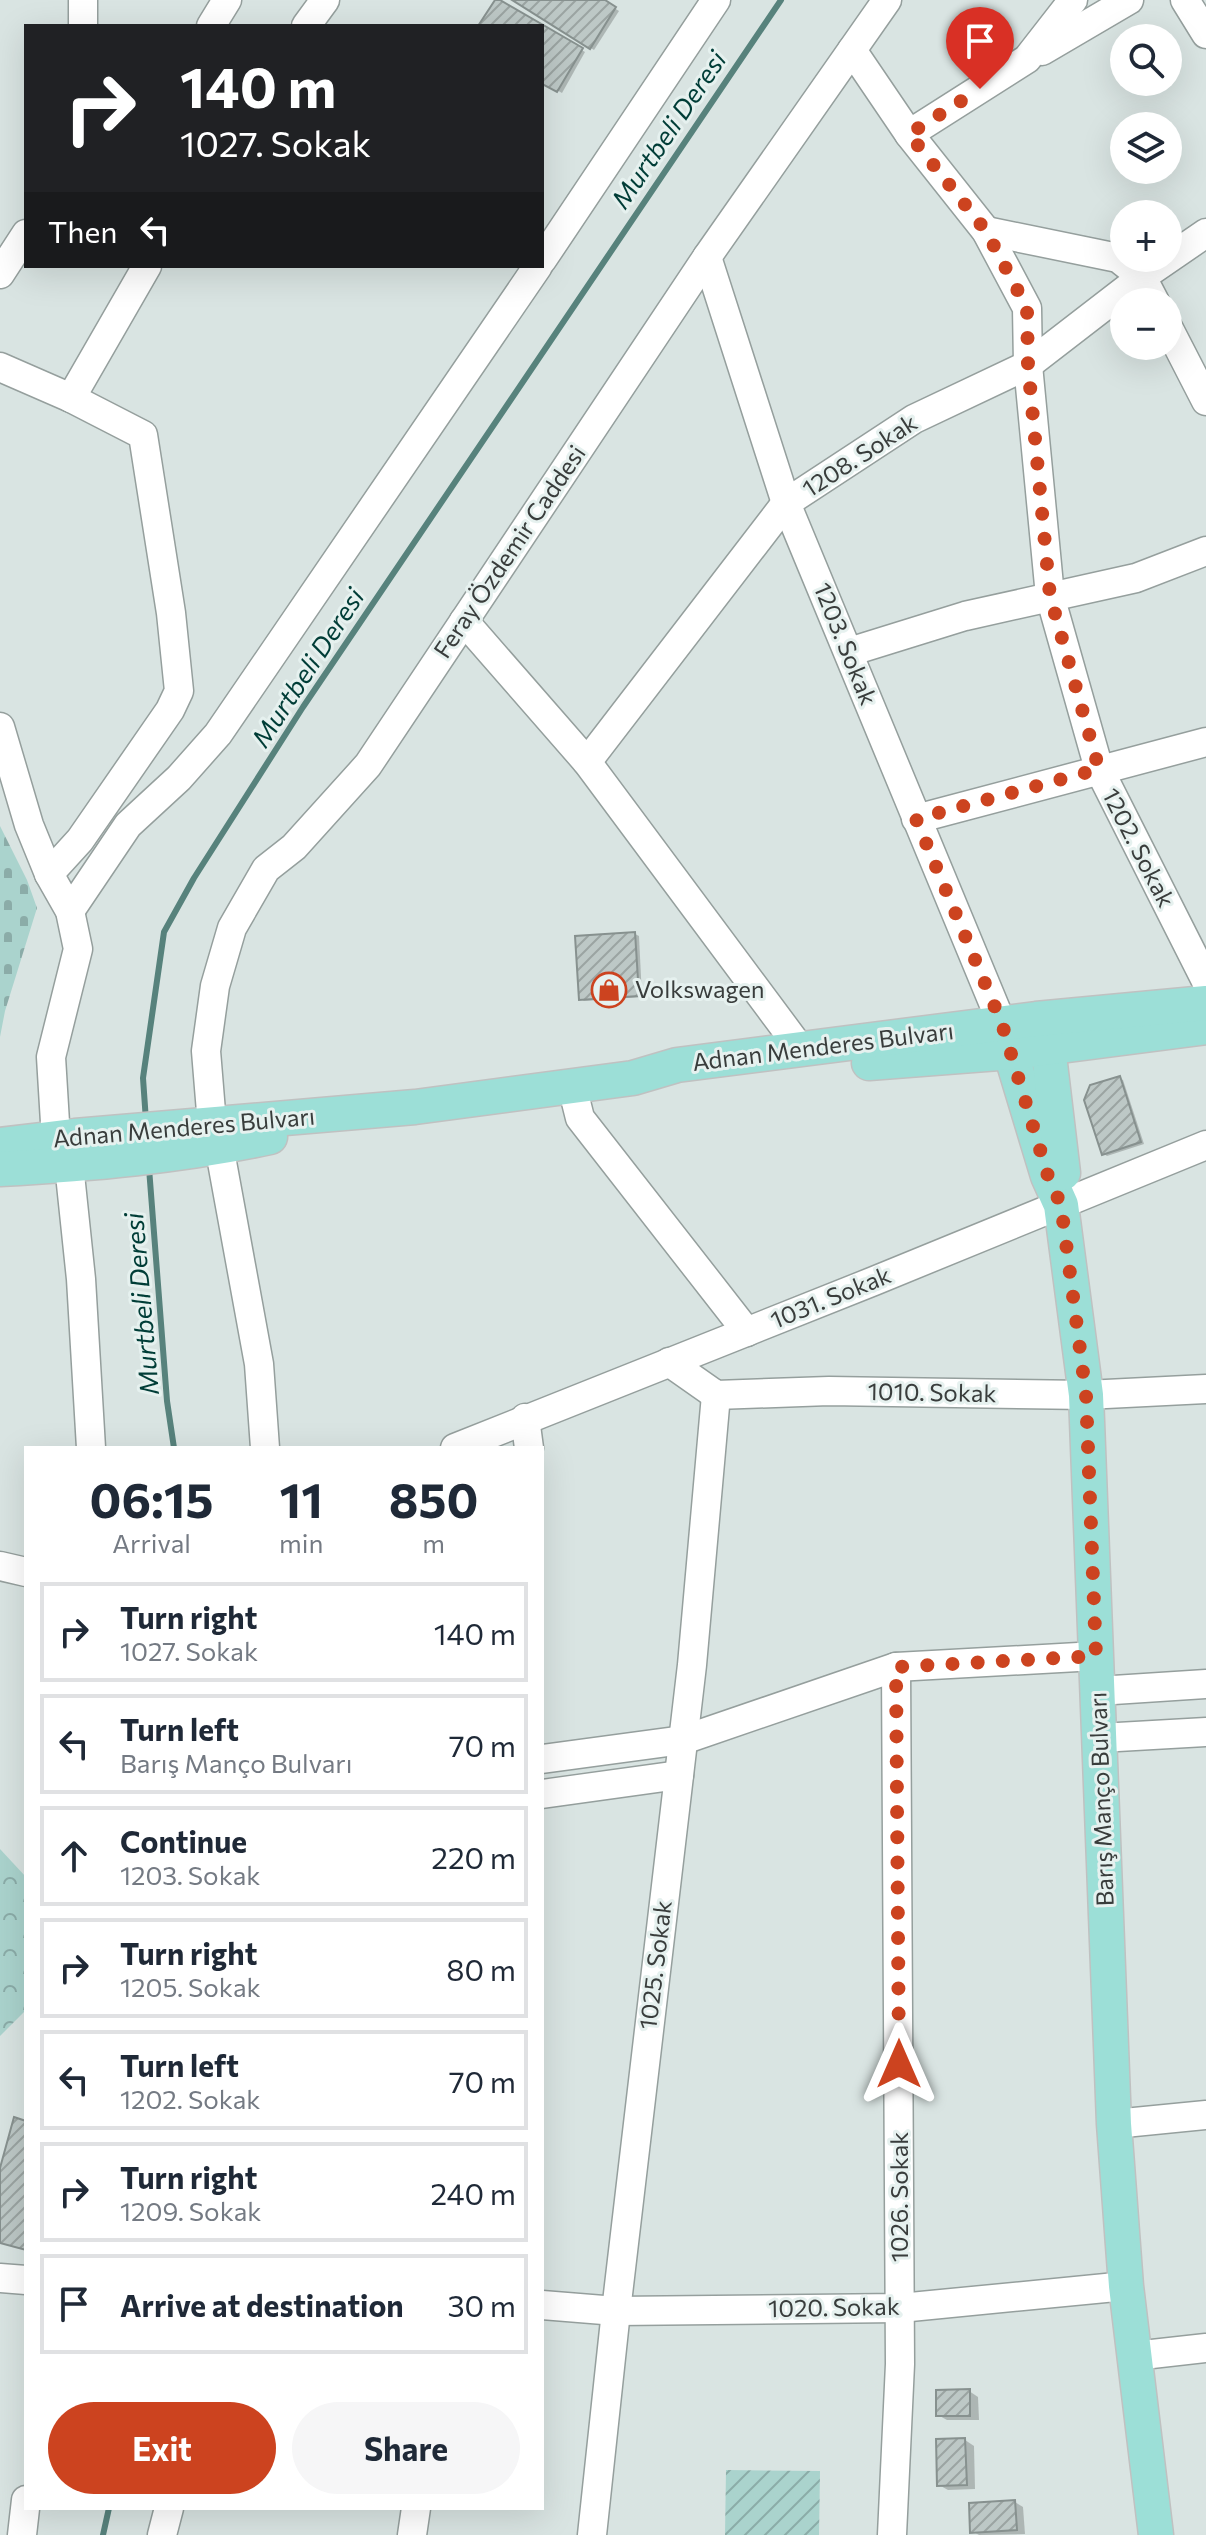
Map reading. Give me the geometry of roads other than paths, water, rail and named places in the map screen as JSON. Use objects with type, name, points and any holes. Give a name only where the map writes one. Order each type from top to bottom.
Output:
[{"type":"main road","name":"Adnan Menderes Bulvarı","points":[[633,1078],[678,1082],[1042,1033],[1206,1003]]},
{"type":"main road","name":"Adnan Menderes Bulvarı","points":[[1042,1033],[1206,1027]]},
{"type":"main road","points":[[1042,1033],[1064,1171],[1061,1205]]},
{"type":"main road","name":"Adnan Menderes Bulvarı","points":[[0,1169],[70,1151],[207,1137],[633,1078],[677,1065],[802,1051],[1007,1038]]},
{"type":"main road","name":"Barış Manço Bulvarı","points":[[1007,1038],[1048,1176],[1061,1205],[1086,1395],[1114,2124],[1126,2286],[1156,2535]]},
{"type":"main road","name":"Adnan Menderes Bulvarı","points":[[0,1145],[70,1151]]},
{"type":"street","points":[[83,0],[83,24]]},
{"type":"street","points":[[212,24],[227,0]]},
{"type":"street","points":[[307,24],[325,0]]},
{"type":"street","points":[[544,257],[716,0]]},
{"type":"street","name":"Feray Özdemir Caddesi","points":[[265,1446],[259,1364],[207,1137],[206,1051],[215,986],[232,928],[266,869],[294,847],[368,765],[707,257],[887,0]]},
{"type":"street","points":[[1027,59],[1073,0]]},
{"type":"street","points":[[909,134],[1027,59],[1129,0]]},
{"type":"street","points":[[1185,0],[1206,34]]},
{"type":"street","name":"1202. Sokak","points":[[852,50],[909,134],[986,231],[1027,308],[1028,365],[1050,596],[1099,769],[1206,981]]},
{"type":"street","points":[[986,231],[1118,258],[1142,277],[1148,288]]},
{"type":"street","name":"1208. Sokak","points":[[587,762],[786,503],[914,419],[1028,365],[1142,277],[1206,233]]},
{"type":"street","points":[[0,274],[24,237]]},
{"type":"street","name":"1203. Sokak","points":[[707,257],[786,503],[1007,1038]]},
{"type":"street","points":[[71,398],[146,268]]},
{"type":"street","points":[[70,911],[128,825],[179,778],[218,734],[537,268]]},
{"type":"street","points":[[1182,354],[1206,401]]},
{"type":"street","points":[[0,367],[71,398],[143,435],[171,613],[179,691],[170,710],[80,840],[49,874]]},
{"type":"street","points":[[849,652],[965,616],[1136,578],[1206,551]]},
{"type":"street","points":[[464,621],[587,762],[802,1051]]},
{"type":"street","points":[[0,727],[29,825],[49,874],[70,911],[78,949],[51,1057],[70,1151],[91,1446]]},
{"type":"street","points":[[916,819],[1206,742]]},
{"type":"street","points":[[572,1086],[580,1118],[747,1332]]},
{"type":"street","name":"1031. Sokak","points":[[460,1446],[1206,1145]]},
{"type":"street","points":[[669,1362],[716,1395]]},
{"type":"street","name":"1010. Sokak","points":[[716,1395],[829,1391],[1086,1395],[1206,1389]]},
{"type":"street","name":"1025. Sokak","points":[[592,2535],[692,1665],[716,1395]]},
{"type":"street","points":[[525,1418],[529,1446]]},
{"type":"street","points":[[0,1566],[24,1572]]},
{"type":"street","points":[[544,1759],[683,1740],[896,1667],[1096,1656]]},
{"type":"street","name":"1026. Sokak","points":[[892,2535],[900,2364],[896,1667]]},
{"type":"street","points":[[1098,1691],[1206,1684]]},
{"type":"street","points":[[1100,1738],[1206,1732]]},
{"type":"street","points":[[544,1794],[679,1775]]},
{"type":"street","points":[[1114,2124],[1206,2115]]},
{"type":"street","points":[[0,2278],[24,2280]]},
{"type":"street","name":"1020. Sokak","points":[[544,2305],[616,2311],[900,2308],[1126,2286]]},
{"type":"street","points":[[1134,2356],[1206,2348]]},
{"type":"street","points":[[22,2535],[25,2510]]},
{"type":"street","points":[[162,2535],[168,2510]]},
{"type":"street","points":[[412,2535],[416,2510]]},
{"type":"waterway","name":"Murtbeli Deresi","points":[[146,1121],[143,1078],[164,932],[194,878],[303,707],[781,0]]},
{"type":"waterway","name":"Murtbeli Deresi","points":[[149,1168],[167,1401],[174,1446]]},
{"type":"waterway","name":"Murtbeli Deresi","points":[[103,2535],[109,2510]]},
{"type":"place","name":"Volkswagen","points":[[609,990]]}]
